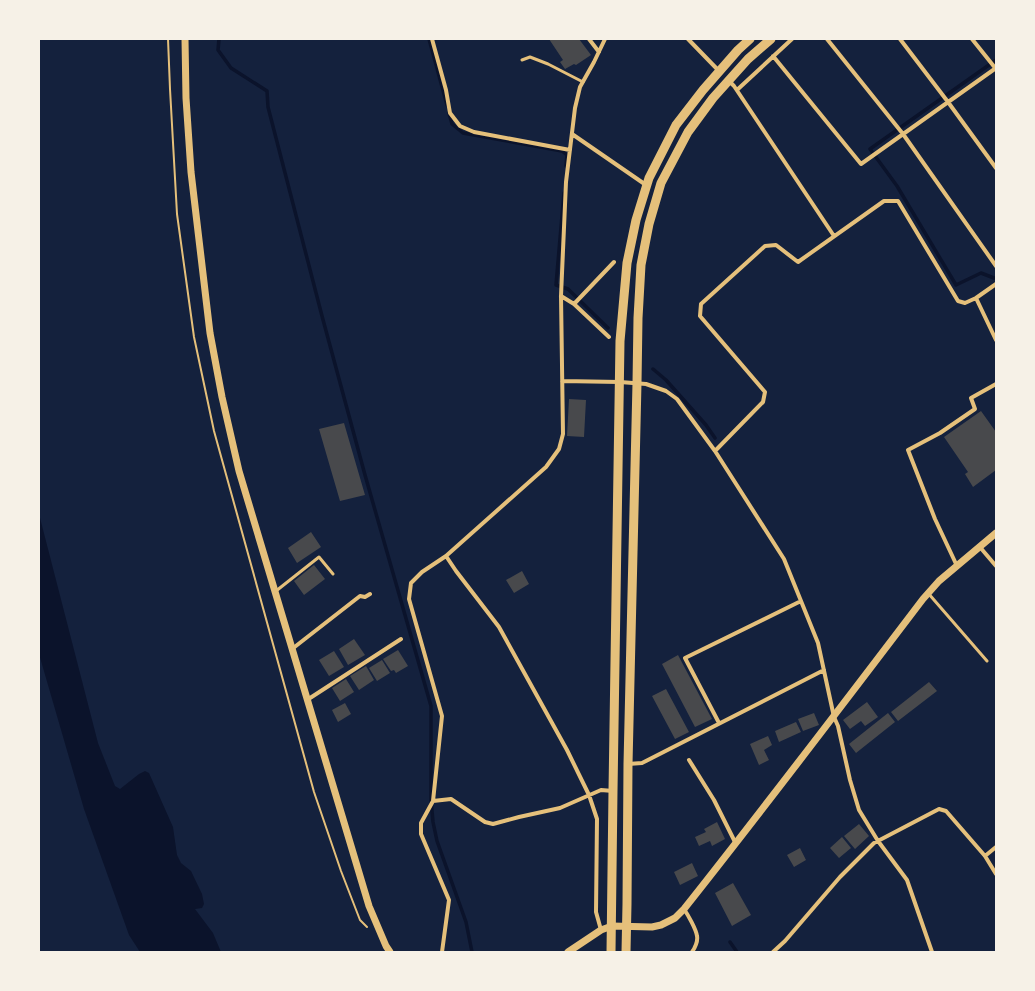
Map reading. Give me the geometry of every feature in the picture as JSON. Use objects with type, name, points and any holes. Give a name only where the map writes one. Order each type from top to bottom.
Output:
[{"type":"main road","points":[[611,952],[620,341],[626,263],[646,185],[676,125],[719,71],[750,39]]},
{"type":"main road","points":[[626,952],[628,764],[640,265],[649,224],[661,183],[688,132],[713,98],[729,80],[748,59],[771,39]]},
{"type":"street","points":[[185,39],[186,98],[191,172],[210,333],[222,397],[239,470],[369,906],[390,952]]},
{"type":"street","points":[[432,39],[446,90],[450,113],[460,126],[474,132],[570,150]]},
{"type":"street","points":[[589,39],[599,52]]},
{"type":"street","points":[[442,952],[449,900],[421,834],[421,823],[433,801],[442,716],[409,599],[411,583],[422,572],[446,556],[546,467],[559,450],[563,434],[561,296],[566,182],[575,108],[580,87],[605,39]]},
{"type":"street","points":[[688,39],[719,71]]},
{"type":"street","points":[[737,90],[792,39]]},
{"type":"street","points":[[827,39],[900,130],[996,266]]},
{"type":"street","points":[[900,39],[946,98],[996,168]]},
{"type":"street","points":[[773,56],[860,164],[874,154],[900,130],[994,66],[972,39]]},
{"type":"street","points":[[729,80],[834,236]]},
{"type":"street","points":[[572,134],[646,185]]},
{"type":"street","points":[[715,451],[763,402],[764,392],[700,316],[701,304],[765,246],[776,245],[798,262],[884,200],[898,201],[958,302],[965,302],[976,298],[996,284]]},
{"type":"street","points":[[576,301],[614,262]]},
{"type":"street","points":[[561,296],[576,301],[609,337]]},
{"type":"street","points":[[976,298],[996,340]]},
{"type":"street","points":[[562,381],[620,382],[655,386],[677,399],[715,451],[784,559],[818,643],[834,717],[838,726],[850,780],[859,810],[878,841],[907,880],[932,952]]},
{"type":"street","points":[[957,566],[935,519],[908,450],[940,433],[975,409],[971,398],[996,384]]},
{"type":"street","points":[[568,952],[601,930],[612,926],[652,927],[661,925],[675,918],[684,909],[736,844],[928,593],[939,581],[996,532]]},
{"type":"street","points":[[980,546],[996,566]]},
{"type":"street","points":[[446,556],[499,627],[567,750],[590,795],[597,819],[596,912],[601,930]]},
{"type":"street","points":[[292,649],[360,596],[365,597],[370,594]]},
{"type":"street","points":[[720,723],[685,658],[801,601]]},
{"type":"street","points":[[307,700],[401,639]]},
{"type":"street","points":[[628,764],[642,763],[824,670]]},
{"type":"street","points":[[689,760],[714,800],[736,844]]},
{"type":"street","points":[[433,801],[451,800],[485,822],[493,824],[560,808],[601,790],[613,790]]},
{"type":"street","points":[[773,952],[840,876],[874,843],[939,809],[946,811],[985,856],[996,874]]},
{"type":"street","points":[[985,856],[996,847]]},
{"type":"street","points":[[684,909],[698,937],[695,948],[692,952]]},
{"type":"street","points":[[578,952],[588,938]]},
{"type":"lane","points":[[522,60],[530,57],[548,64],[583,82]]},
{"type":"lane","points":[[275,592],[319,557],[333,574]]},
{"type":"lane","points":[[928,593],[987,661]]},
{"type":"water","points":[[39,514],[98,743],[115,786],[120,789],[139,774],[145,771],[149,773],[173,827],[177,855],[181,863],[191,871],[202,894],[204,904],[202,908],[195,909],[213,933],[221,952],[140,952],[129,935],[84,809],[39,654]]},
{"type":"building","points":[[549,39],[579,39],[591,55],[576,65],[574,64],[565,69],[560,62],[563,60]]},
{"type":"building","points":[[569,399],[586,400],[584,437],[567,436]]},
{"type":"building","points":[[981,411],[996,432],[996,470],[973,487],[965,474],[968,472],[944,437]]},
{"type":"building","points":[[344,423],[365,495],[340,501],[319,429]]},
{"type":"building","points":[[311,532],[321,547],[297,563],[288,548]]},
{"type":"building","points":[[314,565],[325,579],[304,595],[294,581]]},
{"type":"building","points":[[522,571],[529,584],[514,593],[506,580]]},
{"type":"building","points":[[354,639],[365,655],[348,665],[339,649]]},
{"type":"building","points":[[398,650],[408,666],[396,673],[394,670],[391,671],[383,659]]},
{"type":"building","points":[[334,651],[344,667],[329,676],[319,660]]},
{"type":"building","points":[[678,655],[712,719],[695,727],[662,664]]},
{"type":"building","points":[[382,660],[390,673],[377,681],[369,668]]},
{"type":"building","points":[[366,666],[374,680],[359,690],[350,676]]},
{"type":"building","points":[[346,679],[354,692],[340,701],[332,688]]},
{"type":"building","points":[[929,682],[937,691],[898,721],[891,712]]},
{"type":"building","points":[[666,689],[689,732],[675,739],[652,696]]},
{"type":"building","points":[[867,702],[878,717],[865,726],[861,721],[850,729],[843,720]]},
{"type":"building","points":[[345,703],[351,714],[338,722],[332,710]]},
{"type":"building","points":[[814,713],[819,725],[803,731],[798,719]]},
{"type":"building","points":[[888,713],[895,722],[856,753],[849,744]]},
{"type":"building","points":[[796,722],[801,732],[779,742],[775,731]]},
{"type":"building","points":[[768,736],[772,745],[764,750],[769,760],[759,765],[750,744]]},
{"type":"building","points":[[717,822],[725,839],[712,846],[710,841],[699,846],[695,837],[706,832],[704,829]]},
{"type":"building","points":[[859,824],[869,836],[855,849],[844,836]]},
{"type":"building","points":[[842,837],[851,848],[839,858],[830,848]]},
{"type":"building","points":[[800,848],[806,860],[794,867],[787,855]]},
{"type":"building","points":[[692,863],[698,876],[680,885],[674,872]]},
{"type":"building","points":[[733,883],[751,915],[732,926],[715,893]]},
{"type":"waterway","points":[[219,39],[218,50],[231,68],[267,91],[268,107],[322,316],[365,475],[431,706],[431,800],[433,822],[437,841],[466,922],[472,952]]},
{"type":"waterway","points":[[429,39],[447,105]]},
{"type":"waterway","points":[[994,278],[981,273],[956,285],[897,186],[870,149],[996,60]]},
{"type":"waterway","points":[[449,113],[452,124],[463,133],[562,151],[567,155],[566,166]]},
{"type":"waterway","points":[[564,193],[556,285],[568,289],[608,328]]},
{"type":"waterway","points":[[653,369],[666,380],[706,425],[715,438]]},
{"type":"waterway","points":[[730,942],[737,952]]}]
